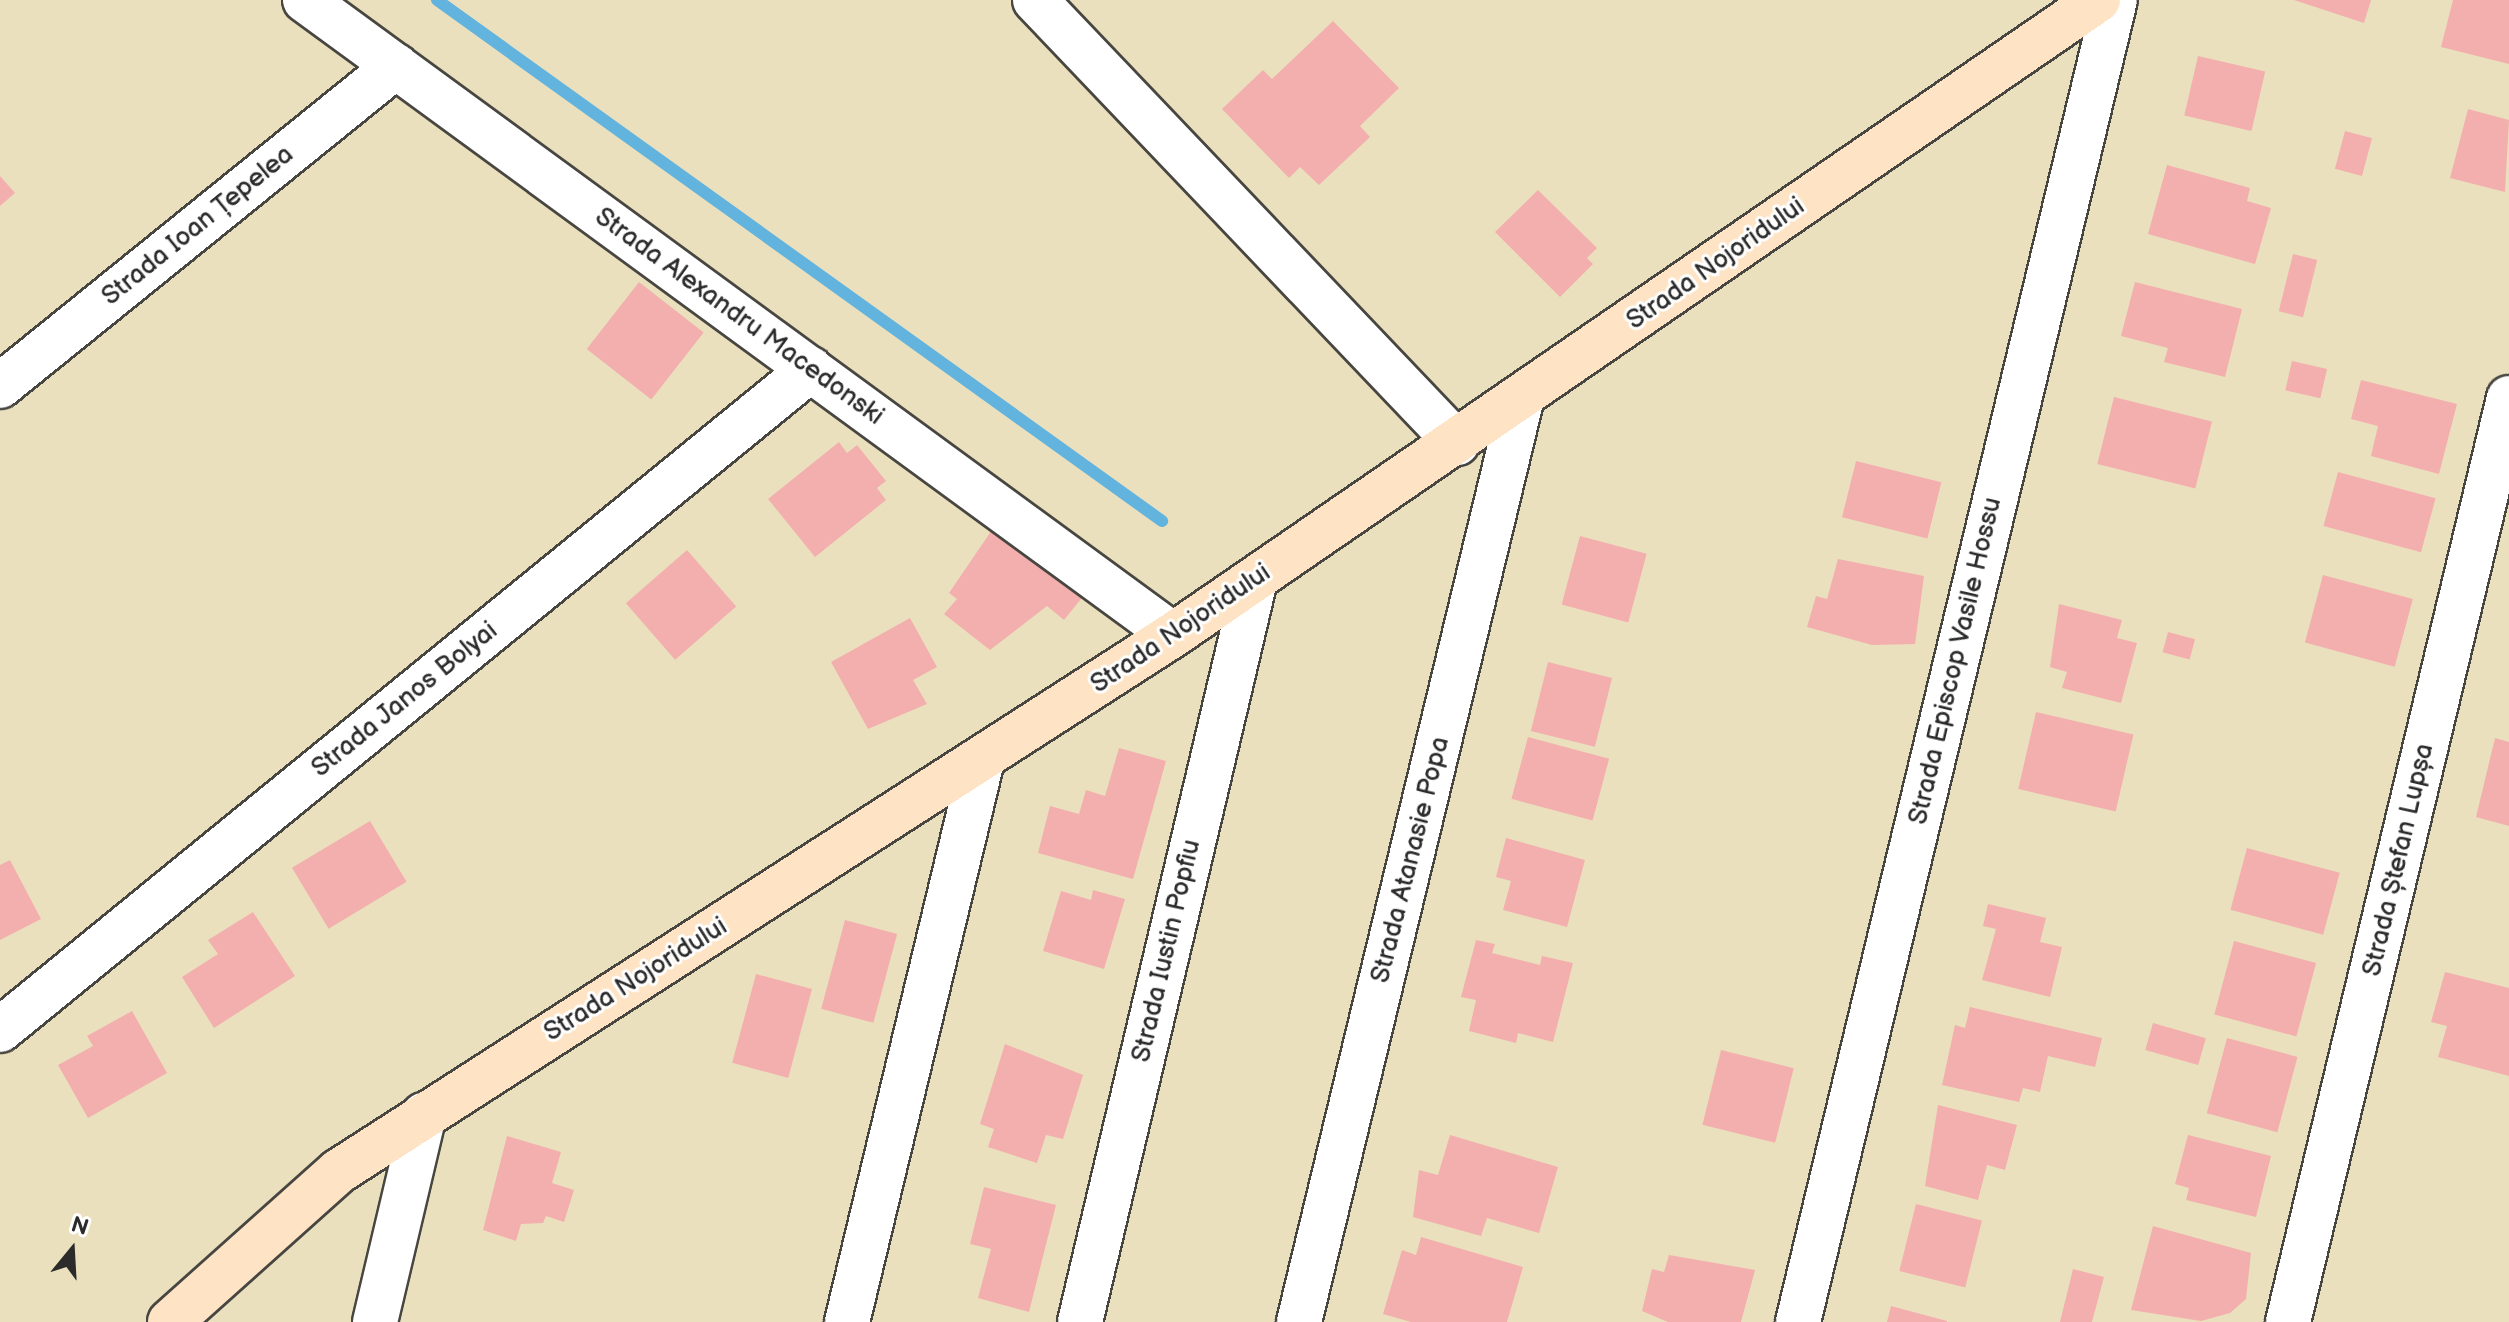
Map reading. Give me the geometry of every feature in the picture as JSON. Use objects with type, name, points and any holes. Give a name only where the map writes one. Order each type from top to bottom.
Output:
[{"type":"main road","name":"Strada Nojoridului","points":[[170,1322],[339,1171],[1173,635],[1457,443],[2098,0]]},
{"type":"street","name":"Strada Alexandru Macedonski","points":[[305,0],[1173,635]]},
{"type":"street","points":[[1035,0],[1457,443]]},
{"type":"street","name":"Strada Episcop Vasile Hossu","points":[[1798,1322],[2115,0]]},
{"type":"street","name":"Strada Ioan Țepelea","points":[[1,384],[396,66]]},
{"type":"street","name":"Strada Janos Bolyai","points":[[0,1030],[811,369]]},
{"type":"street","name":"Strada Atanasie Popa","points":[[1299,1322],[1522,397]]},
{"type":"street","name":"Strada Ștefan Lupșa","points":[[2288,1322],[2509,398]]},
{"type":"street","name":"Strada Iustin Popfiu","points":[[1080,1322],[1255,580]]},
{"type":"street","points":[[847,1322],[982,760]]},
{"type":"street","points":[[375,1322],[424,1115]]},
{"type":"building","points":[[2294,0],[2371,0],[2364,23]]},
{"type":"building","points":[[2453,0],[2509,0],[2509,64],[2441,47]]},
{"type":"building","points":[[1333,21],[1399,88],[1360,126],[1370,137],[1319,185],[1300,167],[1289,178],[1222,109],[1263,70],[1272,79]]},
{"type":"building","points":[[2198,56],[2265,72],[2252,131],[2184,115]]},
{"type":"building","points":[[2468,109],[2509,120],[2505,192],[2450,178]]},
{"type":"building","points":[[2345,131],[2372,138],[2362,176],[2335,169]]},
{"type":"building","points":[[2167,165],[2250,188],[2247,201],[2271,208],[2255,264],[2148,234]]},
{"type":"building","points":[[0,176],[15,193],[0,206]]},
{"type":"building","points":[[1538,190],[1597,248],[1587,258],[1593,264],[1560,297],[1495,232]]},
{"type":"building","points":[[2293,254],[2317,260],[2303,317],[2279,311]]},
{"type":"building","points":[[639,282],[704,332],[651,399],[587,349]]},
{"type":"building","points":[[2135,282],[2242,309],[2225,377],[2164,362],[2168,348],[2121,336]]},
{"type":"building","points":[[2292,361],[2327,369],[2320,398],[2285,390]]},
{"type":"building","points":[[2361,380],[2457,404],[2439,474],[2371,456],[2378,426],[2351,419]]},
{"type":"building","points":[[2114,397],[2212,421],[2195,488],[2097,464]]},
{"type":"building","points":[[839,442],[847,453],[857,445],[886,481],[877,488],[886,500],[815,557],[768,499]]},
{"type":"building","points":[[1856,461],[1941,482],[1927,539],[1842,517]]},
{"type":"building","points":[[2338,472],[2436,498],[2421,552],[2324,526]]},
{"type":"building","points":[[996,524],[1085,594],[1064,620],[1047,606],[990,650],[944,614],[957,599],[949,593]]},
{"type":"building","points":[[1580,536],[1647,554],[1628,622],[1562,605]]},
{"type":"building","points":[[687,550],[736,607],[675,660],[626,603]]},
{"type":"building","points":[[1838,559],[1924,576],[1915,644],[1872,645],[1807,627],[1816,596],[1827,599]]},
{"type":"building","points":[[2323,575],[2413,599],[2395,667],[2305,643]]},
{"type":"building","points":[[2059,604],[2122,620],[2117,638],[2137,643],[2121,703],[2062,688],[2067,672],[2050,667]]},
{"type":"building","points":[[910,618],[937,667],[913,680],[927,704],[868,729],[831,662]]},
{"type":"building","points":[[2168,632],[2195,639],[2190,660],[2163,652]]},
{"type":"building","points":[[1548,662],[1612,678],[1595,747],[1531,731]]},
{"type":"building","points":[[2036,712],[2133,734],[2116,811],[2018,789]]},
{"type":"building","points":[[1528,737],[1609,759],[1593,821],[1511,799]]},
{"type":"building","points":[[2495,738],[2509,742],[2509,826],[2476,817]]},
{"type":"building","points":[[1119,748],[1166,761],[1133,879],[1038,853],[1050,806],[1079,814],[1086,790],[1105,796]]},
{"type":"building","points":[[370,821],[407,882],[329,929],[292,868]]},
{"type":"building","points":[[1506,838],[1585,860],[1567,927],[1503,910],[1511,881],[1496,877]]},
{"type":"building","points":[[2247,848],[2340,873],[2323,935],[2230,910]]},
{"type":"building","points":[[10,860],[41,919],[0,940],[0,865]]},
{"type":"building","points":[[1093,890],[1125,899],[1104,969],[1043,951],[1061,891],[1091,900]]},
{"type":"building","points":[[1988,904],[2046,918],[2040,942],[2062,947],[2050,997],[1982,980],[1996,929],[1983,926]]},
{"type":"building","points":[[253,912],[295,976],[214,1028],[182,977],[218,954],[208,940]]},
{"type":"building","points":[[845,920],[897,934],[873,1023],[821,1009]]},
{"type":"building","points":[[1476,940],[1495,944],[1492,953],[1540,965],[1542,956],[1573,963],[1553,1042],[1518,1033],[1516,1043],[1469,1031],[1476,1000],[1461,997]]},
{"type":"building","points":[[2234,941],[2316,963],[2296,1036],[2214,1014]]},
{"type":"building","points":[[2445,972],[2509,988],[2509,1076],[2438,1057],[2447,1026],[2431,1022]]},
{"type":"building","points":[[756,974],[812,989],[788,1078],[732,1063]]},
{"type":"building","points":[[1970,1007],[2102,1038],[2095,1067],[2048,1056],[2040,1092],[2023,1088],[2019,1102],[1942,1085],[1955,1025],[1965,1028]]},
{"type":"building","points":[[132,1011],[167,1073],[88,1118],[58,1065],[93,1046],[87,1036]]},
{"type":"building","points":[[2153,1023],[2206,1038],[2198,1065],[2145,1050]]},
{"type":"building","points":[[2227,1038],[2298,1057],[2277,1132],[2207,1113]]},
{"type":"building","points":[[1005,1044],[1083,1075],[1063,1139],[1046,1135],[1037,1163],[988,1147],[994,1129],[980,1124]]},
{"type":"building","points":[[1721,1050],[1794,1068],[1775,1143],[1702,1125]]},
{"type":"building","points":[[1938,1105],[2017,1125],[2005,1170],[1987,1165],[1978,1200],[1925,1186]]},
{"type":"building","points":[[1450,1135],[1558,1167],[1539,1233],[1487,1218],[1481,1236],[1413,1217],[1419,1170],[1438,1175]]},
{"type":"building","points":[[2188,1135],[2271,1156],[2256,1217],[2186,1200],[2189,1188],[2175,1184]]},
{"type":"building","points":[[507,1136],[561,1152],[552,1183],[574,1190],[564,1222],[546,1216],[543,1223],[521,1224],[516,1241],[483,1230]]},
{"type":"building","points":[[984,1187],[1056,1205],[1029,1312],[978,1298],[991,1249],[970,1244]]},
{"type":"building","points":[[1916,1204],[1982,1220],[1965,1287],[1899,1271]]},
{"type":"building","points":[[2153,1226],[2251,1253],[2246,1299],[2230,1313],[2201,1321],[2131,1310]]},
{"type":"building","points":[[1421,1237],[1523,1267],[1507,1322],[1411,1322],[1383,1314],[1402,1250],[1416,1255]]},
{"type":"building","points":[[1669,1255],[1755,1270],[1741,1322],[1668,1322],[1642,1311],[1652,1269],[1664,1272]]},
{"type":"building","points":[[2073,1269],[2104,1277],[2092,1322],[2060,1322]]},
{"type":"building","points":[[1891,1306],[1947,1321],[1947,1322],[1887,1322]]},
{"type":"waterway","points":[[437,0],[1162,521]]}]
